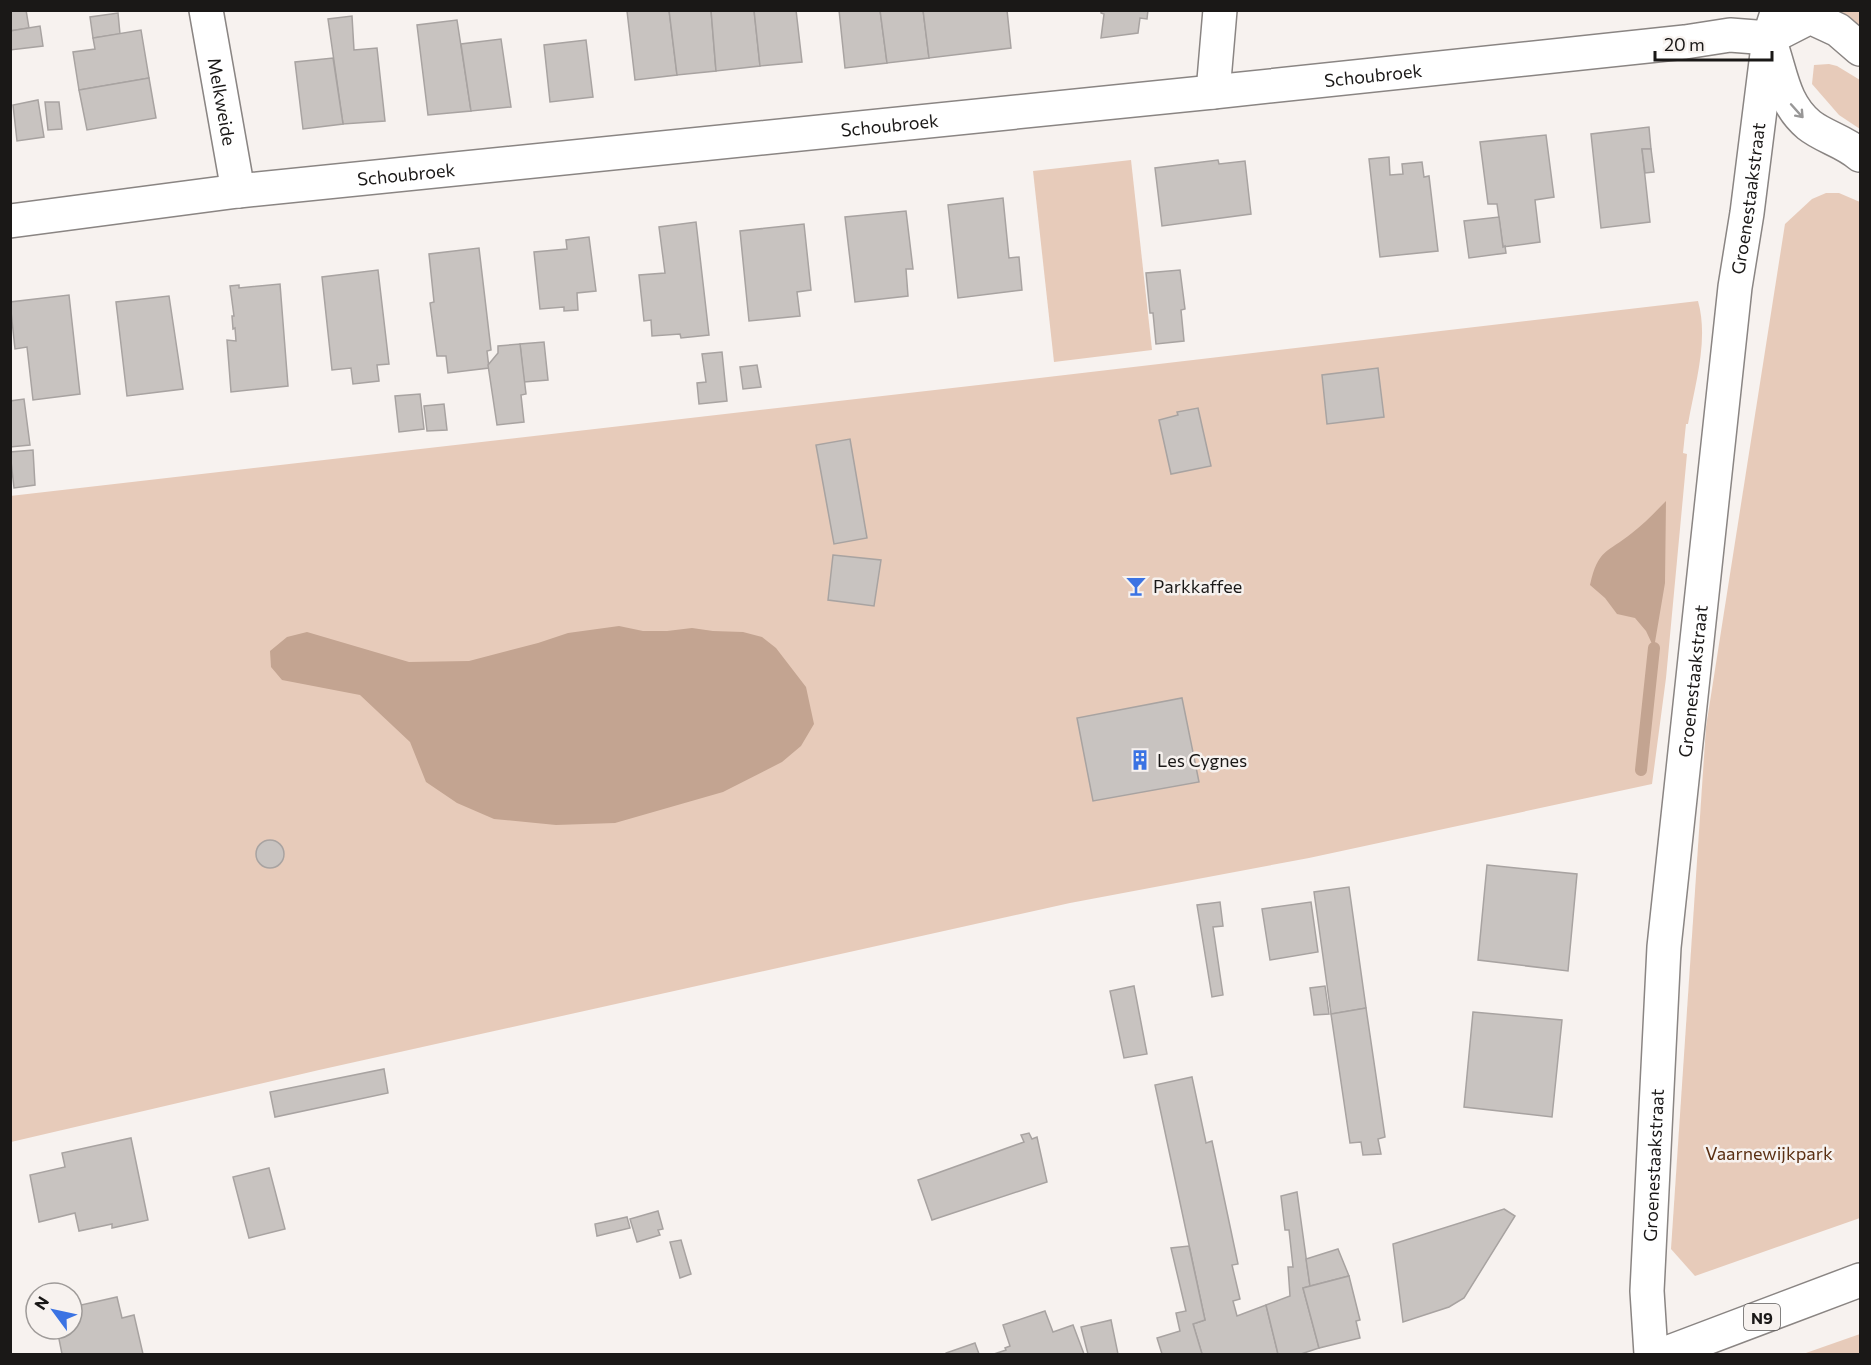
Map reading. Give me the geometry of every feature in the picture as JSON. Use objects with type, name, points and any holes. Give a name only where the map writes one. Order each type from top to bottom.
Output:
[{"type":"street","name":"Melkweide","points":[[206,10],[238,191]]},
{"type":"street","points":[[1213,92],[1220,10]]},
{"type":"street","points":[[1860,49],[1839,30],[1810,17],[1774,24],[1788,102],[1809,125],[1850,146],[1860,155]]},
{"type":"street","name":"Schoubroek","points":[[10,221],[238,191],[1685,42],[1730,35],[1774,24]]},
{"type":"street","name":"Groenestaakstraat","points":[[1651,1354],[1647,1291],[1664,947],[1735,287],[1774,24]]},
{"type":"street","name":"N9","points":[[1664,1354],[1860,1280]]},
{"type":"green space","points":[[1839,11],[1860,11],[1860,32],[1845,23]]},
{"type":"green space","points":[[1814,65],[1837,66],[1860,80],[1860,129],[1839,115],[1812,84]]},
{"type":"green space","points":[[1131,160],[1152,350],[1054,362],[1033,171]]},
{"type":"green space","name":"Vaarnewijkpark","points":[[1826,193],[1839,193],[1860,202],[1860,1218],[1695,1276],[1671,1249],[1706,727],[1785,224],[1812,199]]},
{"type":"green space","points":[[1698,301],[1702,347],[1688,424],[1686,424],[1683,453],[1687,454],[1666,678],[1652,784],[1309,858],[1070,903],[319,1070],[11,1142],[10,496]]},
{"type":"green space","points":[[1860,1334],[1860,1354],[1803,1354]]},
{"type":"shaded area","points":[[1666,501],[1665,583],[1654,648],[1646,631],[1635,618],[1617,614],[1605,598],[1590,585],[1600,558]]},
{"type":"shaded area","points":[[619,626],[643,631],[692,628],[743,632],[762,637],[776,648],[806,687],[814,724],[801,746],[782,762],[723,792],[615,823],[556,825],[494,819],[457,803],[426,782],[410,742],[360,695],[282,680],[271,667],[270,651],[287,637],[307,632],[409,662],[469,661],[568,633]]},
{"type":"building","points":[[10,10],[26,10],[29,28],[10,31]]},
{"type":"building","points":[[669,10],[677,75],[635,80],[627,11]]},
{"type":"building","points":[[669,10],[711,10],[716,71],[677,75]]},
{"type":"building","points":[[711,10],[754,10],[760,66],[716,71]]},
{"type":"building","points":[[754,10],[796,10],[802,62],[760,66]]},
{"type":"building","points":[[839,10],[880,10],[887,63],[845,68]]},
{"type":"building","points":[[880,10],[923,10],[929,58],[887,63]]},
{"type":"building","points":[[923,10],[1007,10],[1011,48],[929,58]]},
{"type":"building","points":[[1101,10],[1148,10],[1147,19],[1140,18],[1138,33],[1101,38],[1104,14]]},
{"type":"building","points":[[118,13],[120,34],[93,38],[90,17]]},
{"type":"building","points":[[352,16],[354,50],[377,48],[385,121],[343,124],[328,19]]},
{"type":"building","points":[[457,20],[471,111],[428,115],[417,25]]},
{"type":"building","points":[[40,26],[43,46],[10,50],[10,31]]},
{"type":"building","points":[[141,30],[149,78],[79,90],[73,52],[95,49],[93,38]]},
{"type":"building","points":[[501,39],[511,107],[471,111],[461,44]]},
{"type":"building","points":[[586,40],[593,97],[550,102],[544,45]]},
{"type":"building","points":[[333,58],[343,124],[303,129],[295,62]]},
{"type":"building","points":[[149,78],[156,118],[87,130],[79,90]]},
{"type":"building","points":[[38,100],[44,137],[17,141],[13,105]]},
{"type":"building","points":[[45,102],[59,102],[62,129],[48,130]]},
{"type":"building","points":[[1649,127],[1651,149],[1642,149],[1650,222],[1601,228],[1591,134]]},
{"type":"building","points":[[1546,135],[1554,197],[1535,200],[1540,242],[1503,247],[1497,204],[1488,204],[1480,142]]},
{"type":"building","points":[[1642,149],[1651,149],[1654,172],[1645,173]]},
{"type":"building","points":[[1389,157],[1390,175],[1403,174],[1402,164],[1422,162],[1424,177],[1429,176],[1438,251],[1380,257],[1369,159]]},
{"type":"building","points":[[1218,160],[1219,164],[1245,161],[1251,214],[1162,226],[1155,168]]},
{"type":"building","points":[[1003,198],[1009,258],[1019,257],[1022,290],[958,298],[948,205]]},
{"type":"building","points":[[906,211],[913,269],[906,269],[908,296],[855,302],[845,217]]},
{"type":"building","points":[[1499,217],[1506,253],[1469,258],[1464,221]]},
{"type":"building","points":[[696,222],[709,335],[681,338],[680,334],[652,336],[651,320],[644,321],[639,275],[665,273],[659,227]]},
{"type":"building","points":[[804,224],[811,290],[797,292],[800,316],[749,321],[740,231]]},
{"type":"building","points":[[589,237],[596,291],[577,293],[578,310],[564,311],[564,307],[540,309],[534,252],[567,249],[566,240]]},
{"type":"building","points":[[479,248],[491,350],[487,351],[489,368],[448,373],[446,356],[437,356],[430,303],[434,302],[429,254]]},
{"type":"building","points":[[378,270],[389,364],[377,365],[379,381],[353,384],[351,368],[332,370],[322,277]]},
{"type":"building","points":[[1180,270],[1185,309],[1181,310],[1184,341],[1156,344],[1146,273]]},
{"type":"building","points":[[280,284],[288,386],[231,392],[227,340],[236,341],[230,286],[239,285],[239,288]]},
{"type":"building","points":[[69,295],[80,394],[33,400],[27,347],[15,349],[10,302]]},
{"type":"building","points":[[169,296],[183,389],[127,396],[116,302]]},
{"type":"building","points":[[544,342],[548,380],[524,382],[520,344]]},
{"type":"building","points":[[520,344],[526,394],[521,395],[524,422],[497,425],[488,365],[498,353],[498,346]]},
{"type":"building","points":[[722,352],[727,401],[699,404],[697,383],[706,382],[702,354]]},
{"type":"building","points":[[757,365],[761,387],[743,389],[740,367]]},
{"type":"building","points":[[1378,368],[1384,417],[1327,424],[1322,375]]},
{"type":"building","points":[[420,394],[424,429],[399,432],[395,396]]},
{"type":"building","points":[[24,399],[30,445],[10,447],[10,401]]},
{"type":"building","points":[[444,404],[447,430],[427,431],[424,406]]},
{"type":"building","points":[[1198,408],[1211,466],[1171,474],[1159,420],[1178,415],[1177,412]]},
{"type":"building","points":[[850,439],[867,538],[834,544],[816,445]]},
{"type":"building","points":[[33,450],[35,485],[14,488],[10,452]]},
{"type":"building","points":[[833,555],[881,560],[874,606],[828,600]]},
{"type":"building","name":"Les Cygnes","points":[[1182,698],[1199,782],[1093,801],[1077,718]]},
{"type":"building","points":[[270,840],[280,844],[284,854],[280,864],[270,868],[260,864],[256,854],[260,844]]},
{"type":"building","points":[[1487,865],[1577,874],[1568,971],[1478,960]]},
{"type":"building","points":[[1349,887],[1366,1008],[1331,1014],[1314,892]]},
{"type":"building","points":[[1220,902],[1223,926],[1213,927],[1223,995],[1212,997],[1197,905]]},
{"type":"building","points":[[1311,902],[1318,952],[1270,960],[1262,909]]},
{"type":"building","points":[[1134,986],[1147,1054],[1124,1058],[1110,991]]},
{"type":"building","points":[[1325,986],[1329,1014],[1314,1015],[1310,988]]},
{"type":"building","points":[[1366,1008],[1385,1137],[1378,1139],[1381,1154],[1363,1155],[1361,1142],[1350,1143],[1331,1014]]},
{"type":"building","points":[[1473,1012],[1562,1020],[1552,1117],[1464,1107]]},
{"type":"building","points":[[384,1069],[388,1093],[275,1117],[270,1092]]},
{"type":"building","points":[[1192,1077],[1206,1143],[1212,1141],[1238,1264],[1232,1265],[1240,1299],[1233,1301],[1237,1316],[1266,1305],[1278,1354],[1202,1354],[1193,1324],[1205,1320],[1155,1085]]},
{"type":"building","points":[[1029,1133],[1032,1139],[1037,1137],[1047,1182],[932,1220],[918,1180],[1024,1142],[1021,1135]]},
{"type":"building","points":[[131,1138],[148,1220],[112,1228],[112,1224],[79,1231],[75,1213],[39,1222],[30,1175],[65,1167],[62,1153]]},
{"type":"building","points":[[269,1168],[285,1229],[249,1238],[233,1177]]},
{"type":"building","points":[[1297,1192],[1310,1286],[1303,1288],[1319,1348],[1301,1354],[1278,1354],[1266,1305],[1290,1296],[1288,1267],[1293,1267],[1289,1230],[1285,1230],[1281,1196]]},
{"type":"building","points":[[1504,1209],[1515,1216],[1464,1298],[1449,1307],[1403,1322],[1393,1244]]},
{"type":"building","points":[[658,1211],[663,1229],[658,1230],[660,1235],[637,1242],[630,1219]]},
{"type":"building","points":[[627,1217],[630,1228],[597,1236],[595,1224]]},
{"type":"building","points":[[681,1240],[691,1274],[680,1278],[670,1242]]},
{"type":"building","points":[[1189,1246],[1205,1320],[1193,1324],[1202,1354],[1162,1354],[1157,1338],[1180,1331],[1176,1313],[1186,1311],[1171,1248]]},
{"type":"building","points":[[1338,1249],[1349,1276],[1310,1286],[1306,1259]]},
{"type":"building","points":[[1349,1276],[1360,1320],[1356,1321],[1360,1338],[1319,1348],[1303,1288]]},
{"type":"building","points":[[117,1297],[122,1318],[134,1315],[143,1354],[62,1354],[59,1341],[84,1341],[84,1304]]},
{"type":"building","points":[[1045,1311],[1053,1332],[1073,1325],[1084,1354],[994,1354],[1010,1346],[1003,1325]]},
{"type":"building","points":[[1111,1320],[1118,1354],[1088,1354],[1081,1327]]},
{"type":"building","points":[[975,1343],[979,1354],[946,1354],[946,1353]]},
{"type":"waterway","points":[[1641,770],[1654,648]]},
{"type":"place","name":"Parkkaffee","points":[[1136,586]]},
{"type":"place","name":"Les Cygnes","points":[[1140,760]]}]
